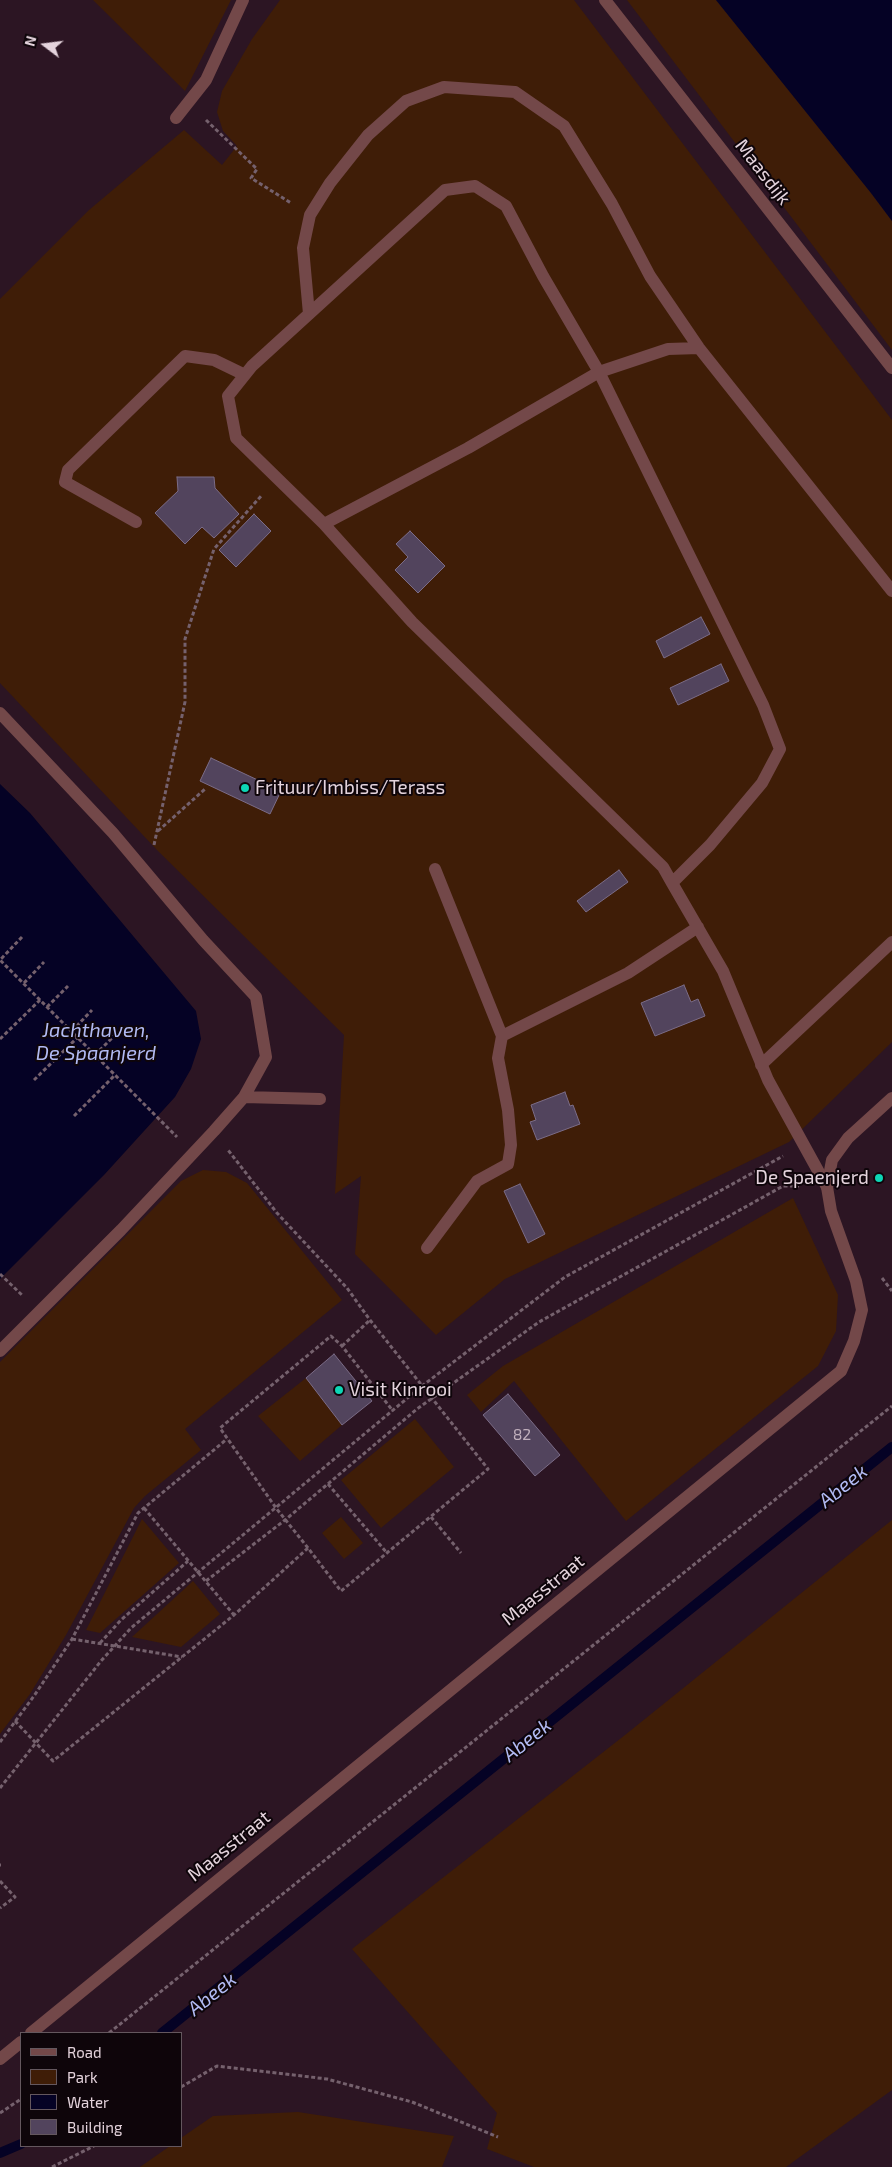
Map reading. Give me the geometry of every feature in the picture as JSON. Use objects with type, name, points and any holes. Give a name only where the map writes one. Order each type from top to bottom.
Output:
[{"type":"street","points":[[176,118],[206,80],[243,0]]},
{"type":"street","name":"Maasdijk","points":[[605,0],[892,368]]},
{"type":"street","points":[[309,314],[303,248],[310,215],[330,183],[368,135],[406,100],[444,86],[515,92],[564,126],[612,204],[650,276],[699,348],[892,591]]},
{"type":"street","points":[[672,883],[710,845],[762,783],[780,749],[763,705],[599,372],[543,276],[506,206],[475,186],[445,190],[252,366],[228,396],[236,438],[324,524],[412,622],[663,867],[672,883],[723,971],[761,1065],[802,1144],[827,1187]]},
{"type":"street","points":[[324,524],[468,448],[599,372],[668,349],[699,348]]},
{"type":"street","points":[[136,522],[65,482],[68,470],[185,356],[214,360],[245,375]]},
{"type":"street","points":[[0,713],[114,832],[203,940],[256,997],[266,1056],[244,1097],[214,1131],[121,1230],[0,1351]]},
{"type":"street","points":[[427,1248],[477,1181],[508,1164],[511,1145],[508,1110],[498,1058],[502,1036],[435,869]]},
{"type":"street","points":[[502,1036],[628,974],[698,928]]},
{"type":"street","points":[[761,1065],[892,942]]},
{"type":"street","points":[[244,1097],[320,1099]]},
{"type":"street","name":"Maasstraat","points":[[33,2032],[841,1371],[854,1341],[862,1310],[856,1281],[836,1226],[827,1187],[832,1160],[848,1138],[892,1098]]},
{"type":"street","points":[[0,2059],[20,2043]]},
{"type":"path","points":[[208,122],[257,169],[251,178],[310,215]]},
{"type":"path","points":[[148,873],[185,702],[185,639],[214,549],[277,479]]},
{"type":"path","points":[[157,832],[205,789]]},
{"type":"path","points":[[22,937],[1,963],[24,983],[157,1117]]},
{"type":"path","points":[[24,983],[44,962]]},
{"type":"path","points":[[47,1006],[68,986]]},
{"type":"path","points":[[0,1039],[40,1000]]},
{"type":"path","points":[[72,1031],[92,1010]]},
{"type":"path","points":[[95,1055],[116,1034]]},
{"type":"path","points":[[34,1080],[78,1037]]},
{"type":"path","points":[[74,1116],[115,1075]]},
{"type":"path","points":[[214,1131],[277,1213],[347,1288],[370,1320],[488,1469],[341,1591],[276,1508],[220,1428],[332,1336],[393,1411]]},
{"type":"path","points":[[0,1788],[131,1628],[422,1386],[565,1277],[802,1144]]},
{"type":"path","points":[[206,1582],[285,1520],[433,1398],[538,1322],[783,1186],[827,1187]]},
{"type":"path","points":[[342,1346],[370,1320]]},
{"type":"path","points":[[110,2032],[892,1406]]},
{"type":"path","points":[[0,1742],[72,1639],[138,1513],[227,1439]]},
{"type":"path","points":[[328,1484],[387,1553]]},
{"type":"path","points":[[144,1508],[234,1615]]},
{"type":"path","points":[[431,1517],[461,1553]]},
{"type":"path","points":[[15,1722],[53,1761],[234,1615],[308,1548]]},
{"type":"path","points":[[100,1643],[121,1620],[188,1561]]},
{"type":"path","points":[[72,1639],[116,1645],[182,1658]]},
{"type":"path","points":[[0,1881],[14,1897],[0,1908]]},
{"type":"path","points":[[182,2086],[217,2066],[327,2079],[412,2102],[498,2137]]},
{"type":"path","points":[[0,2113],[20,2100]]},
{"type":"path","points":[[52,2167],[92,2147]]},
{"type":"green space","points":[[93,0],[231,0],[185,91]]},
{"type":"green space","points":[[280,0],[574,0],[892,420],[892,1042],[789,1142],[505,1279],[436,1335],[355,1254],[361,1176],[335,1194],[344,1035],[157,850],[0,683],[0,299],[89,210],[184,130],[222,165],[237,146],[223,131],[217,112],[222,91],[252,39]]},
{"type":"green space","points":[[627,0],[716,0],[871,193],[892,221],[892,350]]},
{"type":"green space","points":[[203,1170],[226,1172],[247,1183],[342,1300],[185,1429],[201,1450],[145,1496],[134,1508],[66,1635],[30,1694],[0,1734],[0,1362],[181,1181]]},
{"type":"green space","points":[[793,1198],[838,1295],[836,1331],[818,1366],[626,1521],[514,1381],[481,1412],[467,1395],[503,1366]]},
{"type":"green space","points":[[306,1378],[342,1425],[300,1461],[258,1416]]},
{"type":"green space","points":[[415,1419],[454,1467],[381,1528],[341,1480]]},
{"type":"green space","points":[[341,1517],[363,1543],[344,1559],[322,1533]]},
{"type":"green space","points":[[142,1519],[179,1563],[100,1633],[86,1630]]},
{"type":"green space","points":[[892,1520],[892,2090],[786,2167],[534,2167],[487,2149],[497,2113],[352,1949],[625,1735]]},
{"type":"green space","points":[[193,1581],[220,1614],[181,1647],[132,1637]]},
{"type":"green space","points":[[298,2112],[454,2136],[442,2167],[140,2167],[169,2147],[182,2147],[182,2137],[213,2116]]},
{"type":"water","points":[[716,0],[892,0],[892,221],[871,193]]},
{"type":"water","name":"Jachthaven, De Spaanjerd","points":[[0,784],[30,813],[196,1011],[201,1039],[191,1069],[175,1097],[104,1175],[0,1279]]},
{"type":"building","points":[[177,477],[214,477],[215,488],[239,514],[214,538],[202,527],[185,544],[155,513],[178,491]]},
{"type":"building","points":[[254,514],[271,531],[236,567],[219,550]]},
{"type":"building","points":[[410,531],[445,566],[418,593],[395,570],[408,557],[396,544]]},
{"type":"building","points":[[701,617],[710,634],[664,658],[656,641]]},
{"type":"building","points":[[721,664],[729,681],[678,705],[670,688]]},
{"type":"building","name":"Frituur/Imbiss/Terass","points":[[211,758],[281,791],[270,814],[200,781]]},
{"type":"building","points":[[619,870],[628,882],[586,912],[577,901]]},
{"type":"building","points":[[684,985],[691,1002],[698,999],[705,1016],[655,1036],[641,1003]]},
{"type":"building","points":[[565,1092],[570,1106],[573,1105],[580,1124],[537,1140],[530,1122],[536,1120],[531,1105]]},
{"type":"building","points":[[520,1184],[545,1234],[528,1243],[504,1191]]},
{"type":"building","name":"Visit Kinrooi","points":[[334,1354],[372,1401],[342,1425],[306,1378]]},
{"type":"building","points":[[508,1394],[560,1455],[535,1476],[483,1415]]},
{"type":"waterway","name":"Abeek","points":[[163,2032],[892,1447]]},
{"type":"waterway","name":"Abeek","points":[[0,2153],[20,2144]]},
{"type":"place","name":"Frituur/Imbiss/Terass","points":[[245,788]]},
{"type":"place","name":"De Spaenjerd","points":[[879,1178]]},
{"type":"place","name":"Visit Kinrooi","points":[[339,1390]]}]
